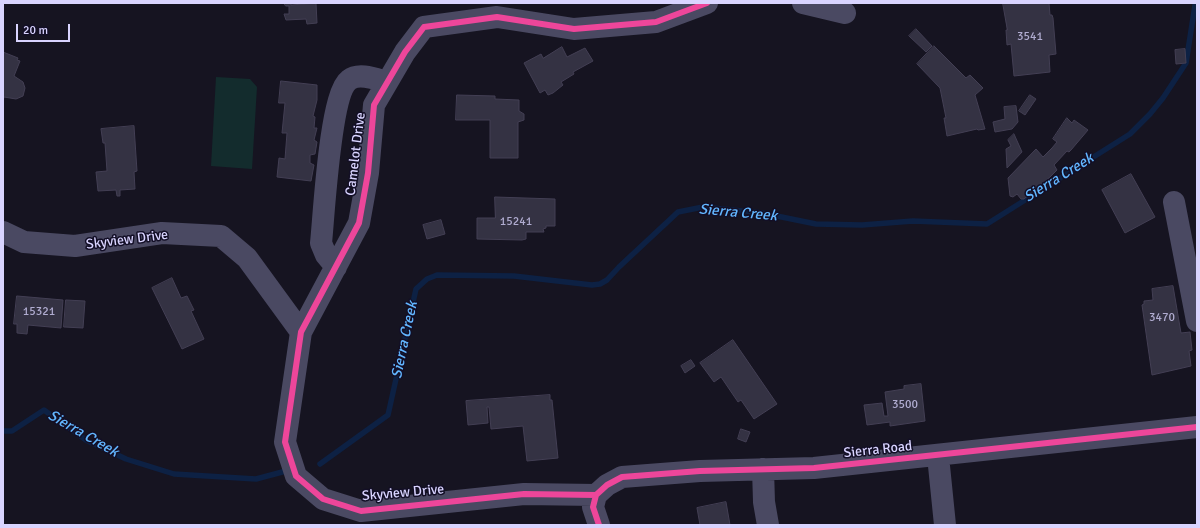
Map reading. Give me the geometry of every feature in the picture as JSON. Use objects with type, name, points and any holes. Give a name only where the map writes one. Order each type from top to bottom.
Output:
[{"type":"street","name":"Camelot Drive","points":[[301,332],[359,224],[368,173],[374,105],[405,52],[424,27],[497,17],[574,29],[656,22],[707,3]]},
{"type":"street","points":[[803,3],[845,13]]},
{"type":"street","points":[[336,267],[326,255],[321,243],[330,149],[338,103],[342,90],[350,79],[358,76],[387,82]]},
{"type":"street","points":[[1174,202],[1197,321]]},
{"type":"street","name":"Skyview Drive","points":[[3,232],[24,242],[75,246],[162,233],[221,236],[247,258],[301,332],[285,442],[296,476],[323,499],[361,511],[524,494],[596,495]]},
{"type":"street","name":"Sierra Road","points":[[596,495],[607,485],[622,478],[700,471],[814,468],[938,456],[1197,427]]},
{"type":"street","points":[[938,456],[945,525]]},
{"type":"street","points":[[763,469],[764,502],[768,525]]},
{"type":"street","points":[[596,495],[593,507],[599,525]]},
{"type":"green space","points":[[216,77],[250,79],[257,87],[252,169],[211,166]]},
{"type":"building","points":[[284,3],[291,3],[291,5],[316,3],[317,23],[307,24],[306,19],[286,20],[284,14],[289,14],[289,6],[286,6]]},
{"type":"building","points":[[1003,3],[1049,3],[1050,15],[1052,15],[1053,18],[1056,54],[1049,55],[1050,72],[1014,76],[1011,44],[1007,45],[1007,30]]},
{"type":"building","points":[[916,29],[932,46],[926,52],[909,36]]},
{"type":"building","points":[[934,46],[966,78],[970,75],[983,88],[975,95],[985,129],[977,129],[947,136],[944,118],[946,118],[940,88],[917,64]]},
{"type":"building","points":[[562,47],[567,57],[585,48],[593,61],[573,72],[574,74],[561,82],[563,85],[553,93],[548,95],[545,90],[540,93],[524,63],[541,54],[543,58]]},
{"type":"building","points":[[1185,49],[1186,63],[1176,64],[1175,50]]},
{"type":"building","points":[[3,52],[18,58],[17,60],[20,61],[14,76],[23,82],[25,88],[23,96],[16,99],[4,97],[3,101]]},
{"type":"building","points":[[281,81],[317,85],[317,100],[313,116],[315,117],[314,128],[317,128],[314,140],[317,142],[315,154],[310,155],[310,163],[314,165],[311,181],[277,177],[279,158],[285,159],[287,133],[282,133],[285,103],[279,103]]},
{"type":"building","points":[[457,95],[495,96],[495,99],[519,100],[519,111],[524,114],[524,120],[518,122],[518,158],[490,158],[490,120],[456,120]]},
{"type":"building","points":[[1030,95],[1036,99],[1025,115],[1019,111]]},
{"type":"building","points":[[1016,106],[1018,122],[1012,129],[995,132],[993,122],[1005,119],[1004,107]]},
{"type":"building","points":[[1067,118],[1072,123],[1074,120],[1088,130],[1071,150],[1069,152],[1067,151],[1054,165],[1057,170],[1024,199],[1021,199],[1017,194],[1013,197],[1010,196],[1008,178],[1036,149],[1043,157],[1052,148],[1057,142],[1053,139]]},
{"type":"building","points":[[134,126],[137,171],[134,172],[135,189],[120,190],[120,196],[117,196],[116,190],[98,191],[96,172],[107,171],[105,143],[103,143],[101,129]]},
{"type":"building","points":[[1014,134],[1022,152],[1007,168],[1006,149],[1011,146],[1008,140]]},
{"type":"building","points":[[1131,174],[1155,217],[1125,233],[1102,190]]},
{"type":"building","points":[[495,197],[555,199],[555,226],[546,226],[546,228],[543,229],[544,232],[526,232],[526,239],[522,240],[477,239],[477,218],[495,218]]},
{"type":"building","points":[[441,220],[445,234],[427,239],[423,225]]},
{"type":"building","points":[[172,278],[181,298],[187,296],[194,310],[191,311],[204,339],[182,349],[152,288]]},
{"type":"building","points":[[1173,286],[1181,333],[1190,332],[1192,350],[1189,351],[1191,366],[1152,375],[1142,305],[1144,304],[1144,301],[1153,300],[1152,289]]},
{"type":"building","points":[[17,296],[63,300],[61,328],[28,325],[27,334],[17,333],[17,324],[14,324]]},
{"type":"building","points":[[66,300],[85,301],[83,328],[64,327]]},
{"type":"building","points":[[733,340],[777,404],[754,419],[741,400],[738,402],[721,377],[714,382],[700,363]]},
{"type":"building","points":[[691,360],[695,366],[685,373],[681,366]]},
{"type":"building","points":[[921,384],[925,421],[890,426],[890,422],[867,425],[864,405],[882,403],[884,416],[888,416],[885,392],[904,389],[904,386]]},
{"type":"building","points":[[550,395],[550,400],[552,400],[558,458],[527,461],[523,426],[491,429],[489,407],[487,407],[488,423],[468,425],[466,401]]},
{"type":"building","points":[[741,429],[750,432],[746,442],[738,439]]},
{"type":"building","points":[[726,502],[730,525],[700,525],[697,508]]},
{"type":"waterway","name":"Sierra Creek","points":[[320,464],[388,415],[416,289],[427,279],[437,275],[514,276],[592,285],[600,284],[607,280],[678,212],[703,207],[762,213],[816,224],[862,225],[913,221],[987,224],[1130,134],[1150,114],[1163,98],[1186,63],[1195,5]]},
{"type":"waterway","name":"Sierra Creek","points":[[3,431],[12,431],[44,410],[86,440],[126,459],[174,474],[256,479],[286,471]]},
{"type":"cycle path","points":[[596,495],[524,494],[361,511],[323,499],[296,476],[285,442],[301,332],[359,223],[368,173],[374,105],[405,52],[424,27],[497,17],[574,29],[656,22],[707,3]]},
{"type":"cycle path","points":[[599,525],[593,507],[596,495],[607,485],[622,477],[700,471],[814,468],[1197,427]]}]
